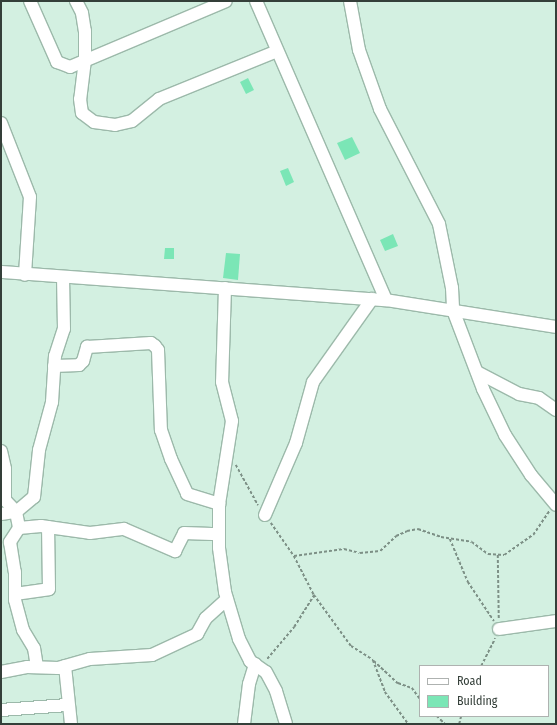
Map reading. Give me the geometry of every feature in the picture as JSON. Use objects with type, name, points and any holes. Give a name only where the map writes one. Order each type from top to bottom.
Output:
[{"type":"street","points":[[30,1],[57,62],[70,67],[226,1]]},
{"type":"street","points":[[76,1],[82,13],[85,60],[80,99],[82,113],[94,122],[115,125],[132,121],[159,99],[277,52]]},
{"type":"street","points":[[256,1],[386,300]]},
{"type":"street","points":[[350,1],[358,50],[380,109],[403,158],[439,224],[452,288],[454,310],[477,372],[505,435],[531,475],[555,503]]},
{"type":"street","points":[[1,123],[30,197],[25,275]]},
{"type":"street","points":[[1,272],[25,275],[386,300],[556,326]]},
{"type":"street","points":[[1,514],[16,512],[34,497],[41,439],[50,416],[55,356],[64,329],[63,277]]},
{"type":"street","points":[[225,288],[222,382],[232,421],[219,504],[219,534],[227,599],[239,639],[276,691],[286,724]]},
{"type":"street","points":[[265,515],[296,443],[313,382],[372,299]]},
{"type":"street","points":[[54,366],[81,364],[87,347],[151,344],[155,346],[158,350],[161,430],[171,459],[187,494],[219,504]]},
{"type":"street","points":[[477,372],[519,394],[539,398],[556,410]]},
{"type":"street","points":[[1,451],[5,468],[5,500],[16,512],[19,528],[10,542],[15,572],[15,594],[23,630],[34,648],[37,666]]},
{"type":"street","points":[[19,528],[48,528],[90,533],[124,529],[176,551],[184,533],[219,534]]},
{"type":"street","points":[[15,594],[49,589],[48,528]]},
{"type":"street","points":[[1,672],[37,666],[65,666],[90,659],[132,658],[158,653],[197,634],[206,618],[227,599]]},
{"type":"street","points":[[499,629],[556,621]]},
{"type":"street","points":[[65,666],[71,724]]},
{"type":"street","points":[[244,724],[248,684],[258,666]]},
{"type":"street","points":[[1,710],[68,705]]},
{"type":"path","points":[[227,447],[265,515],[294,556],[314,595],[351,646],[373,660],[398,683],[412,688],[419,698]]},
{"type":"path","points":[[294,556],[344,549],[360,554],[380,551],[396,536],[407,531],[424,530],[450,539],[472,542],[488,554],[504,555],[534,535],[555,503]]},
{"type":"path","points":[[450,539],[468,582],[499,629]]},
{"type":"path","points":[[481,665],[499,629],[498,555]]},
{"type":"path","points":[[258,666],[294,627],[314,595]]},
{"type":"path","points":[[373,660],[385,692],[408,724]]},
{"type":"building","points":[[248,78],[254,90],[246,94],[240,82]]},
{"type":"building","points":[[352,137],[360,153],[345,160],[337,143]]},
{"type":"building","points":[[288,168],[294,182],[286,186],[280,171]]},
{"type":"building","points":[[393,234],[398,246],[385,251],[380,240]]},
{"type":"building","points":[[165,248],[174,248],[174,259],[164,259]]},
{"type":"building","points":[[226,253],[240,254],[238,280],[223,278]]}]
